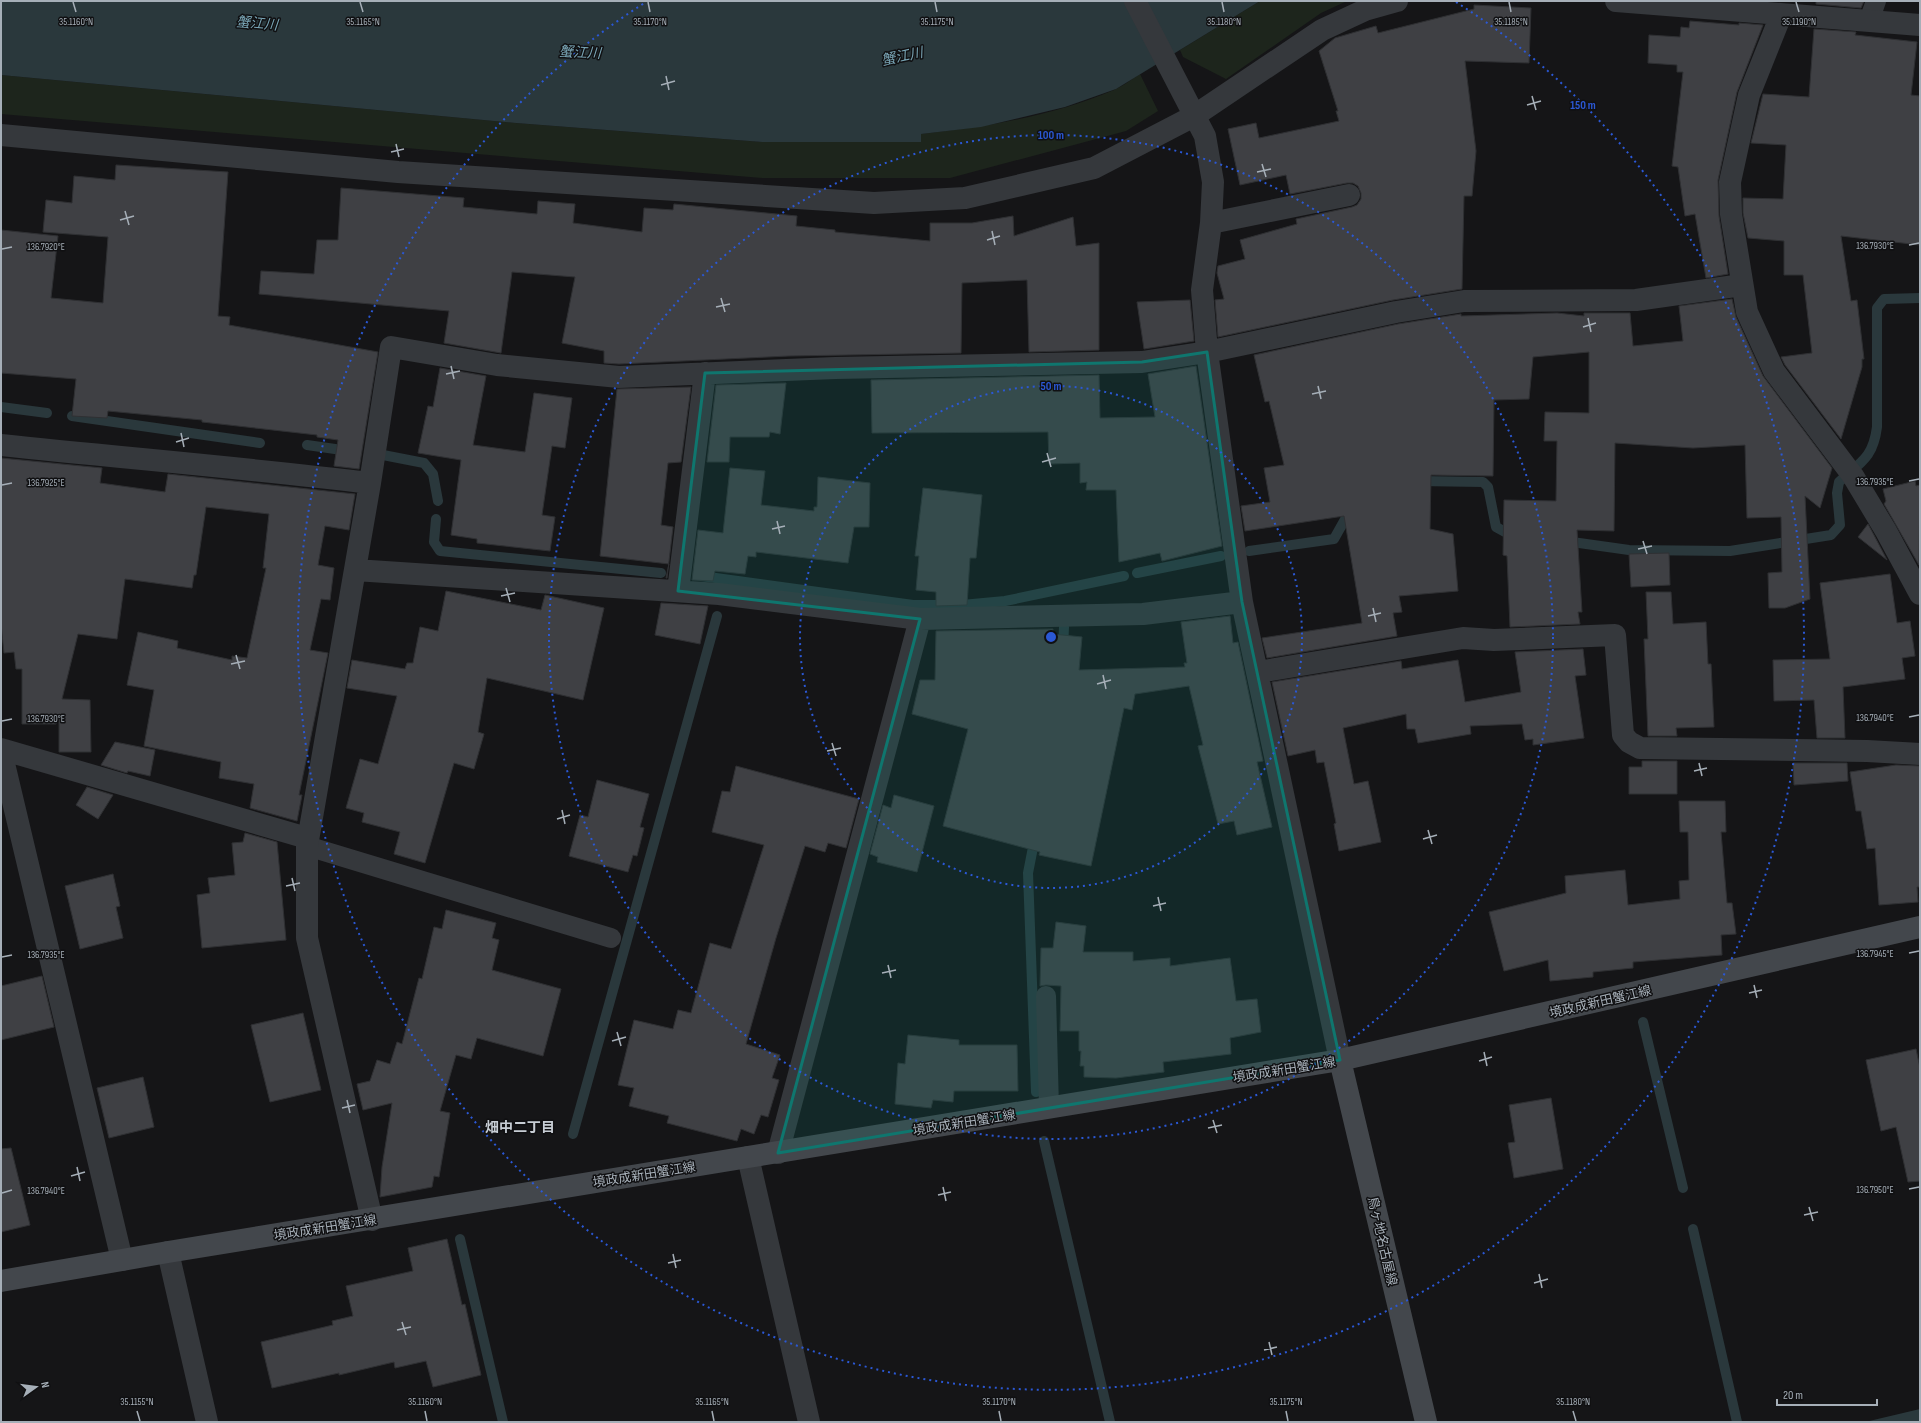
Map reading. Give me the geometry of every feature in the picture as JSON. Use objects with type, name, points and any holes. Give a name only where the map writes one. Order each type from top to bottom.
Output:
[{"type":"main road","name":"境政成新田蟹江線","points":[[1,1281],[168,1252],[372,1220],[1340,1060],[1920,927]]},
{"type":"main road","name":"鳥ヶ地名古屋線","points":[[1340,1060],[1426,1422]]},
{"type":"street","points":[[1135,1],[1205,136],[1213,182],[1211,223],[1202,290],[1207,352],[1242,602],[1340,1060]]},
{"type":"street","points":[[1,135],[398,172],[874,203],[965,198],[1094,168],[1194,116],[1322,30],[1365,10],[1396,1]]},
{"type":"street","points":[[1616,1],[1781,15],[1873,11],[1920,24]]},
{"type":"street","points":[[1781,15],[1749,95],[1730,182],[1731,214],[1747,312],[1774,371],[1848,469],[1886,531],[1920,594]]},
{"type":"street","points":[[1211,223],[1349,194]]},
{"type":"street","points":[[372,1220],[307,938],[307,842],[370,483],[391,347],[498,365],[619,377],[835,368],[1142,362],[1207,352],[1396,312],[1464,301],[1636,300],[1742,285]]},
{"type":"street","points":[[678,591],[705,373]]},
{"type":"street","points":[[1,445],[370,483]]},
{"type":"street","points":[[355,570],[719,594],[920,619],[1143,614],[1242,602]]},
{"type":"street","points":[[778,1153],[920,619]]},
{"type":"street","points":[[1258,672],[1463,638],[1494,640],[1615,635],[1623,735],[1629,742],[1640,748],[1867,751],[1920,754]]},
{"type":"street","points":[[1,750],[307,842]]},
{"type":"street","points":[[1,750],[122,1260]]},
{"type":"street","points":[[748,1157],[809,1422]]},
{"type":"street","points":[[168,1252],[207,1422]]},
{"type":"lane","points":[[307,842],[611,938]]},
{"type":"lane","points":[[1046,996],[1049,1108]]},
{"type":"highlighted area","points":[[1207,352],[1242,602],[1340,1060],[778,1153],[920,619],[678,591],[705,373],[1142,362]]},
{"type":"shaded area","points":[[1260,1],[1347,1],[1321,13],[1226,79],[1183,57],[1180,50]]},
{"type":"shaded area","points":[[1140,74],[1158,111],[1126,131],[950,178],[762,178],[1,114],[1,75],[516,123],[762,142],[921,142],[921,134],[995,124],[1043,114],[1067,107],[1114,90]]},
{"type":"water","name":"蟹江川","points":[[1,1],[1260,1],[1116,89],[1065,107],[981,127],[921,134],[921,142],[762,142],[516,123],[1,75]]},
{"type":"water","points":[[1920,1409],[1920,1422],[1865,1422]]},
{"type":"building","points":[[1816,1],[1864,1],[1861,8],[1816,4]]},
{"type":"building","points":[[1474,5],[1531,8],[1529,63],[1465,61],[1476,151],[1472,196],[1464,196],[1462,289],[1393,300],[1218,337],[1215,300],[1224,299],[1217,273],[1218,266],[1245,259],[1240,240],[1297,224],[1296,219],[1352,207],[1357,205],[1361,199],[1361,193],[1358,186],[1353,183],[1290,194],[1286,175],[1240,185],[1228,129],[1256,123],[1259,138],[1339,121],[1336,111],[1338,111],[1319,51],[1335,38],[1376,26],[1378,33],[1474,9]]},
{"type":"building","points":[[1690,21],[1739,25],[1739,23],[1763,25],[1737,92],[1718,180],[1719,216],[1728,274],[1706,278],[1695,214],[1685,216],[1678,167],[1672,166],[1683,72],[1677,72],[1677,65],[1648,63],[1649,35],[1680,37],[1681,27],[1689,28]]},
{"type":"building","points":[[1814,29],[1856,32],[1855,35],[1917,42],[1911,95],[1920,96],[1920,245],[1841,236],[1851,301],[1857,300],[1864,359],[1862,359],[1862,367],[1841,439],[1785,365],[1781,357],[1812,353],[1803,275],[1784,275],[1784,241],[1748,238],[1743,213],[1743,198],[1783,199],[1786,145],[1751,143],[1763,94],[1809,97]]},
{"type":"building","points":[[116,165],[228,172],[218,316],[230,317],[229,325],[378,352],[359,469],[334,466],[338,440],[317,437],[317,435],[202,422],[202,420],[108,411],[107,418],[72,416],[76,379],[1,373],[1,230],[58,236],[51,298],[103,303],[108,237],[43,232],[46,200],[72,203],[74,176],[115,180]]},
{"type":"building","points":[[341,188],[464,198],[463,207],[537,214],[538,201],[575,204],[573,223],[642,232],[644,208],[673,210],[674,204],[797,216],[796,226],[835,230],[835,232],[930,241],[930,223],[972,223],[1013,216],[1014,236],[1073,217],[1076,246],[1099,243],[1099,350],[1029,352],[1027,280],[962,283],[961,353],[789,356],[619,364],[604,363],[604,351],[562,343],[575,277],[512,272],[501,353],[444,343],[449,311],[259,294],[261,271],[314,274],[317,240],[338,240]]},
{"type":"building","points":[[1732,299],[1736,317],[1763,376],[1832,468],[1820,508],[1805,496],[1810,599],[1785,608],[1769,608],[1768,573],[1782,572],[1781,517],[1747,518],[1745,445],[1693,448],[1615,443],[1614,531],[1577,530],[1582,612],[1578,612],[1580,624],[1510,627],[1507,556],[1503,555],[1504,500],[1556,501],[1557,441],[1544,441],[1545,412],[1589,413],[1589,352],[1533,357],[1529,399],[1494,400],[1493,476],[1431,475],[1430,529],[1453,534],[1458,591],[1399,596],[1402,612],[1393,613],[1397,636],[1267,658],[1262,638],[1362,623],[1344,516],[1245,531],[1241,506],[1270,502],[1264,468],[1284,465],[1269,401],[1265,402],[1254,355],[1398,324],[1461,314],[1461,316],[1557,313],[1584,316],[1584,313],[1630,313],[1633,346],[1683,341],[1679,306]]},
{"type":"building","points":[[1190,300],[1194,341],[1144,349],[1137,302]]},
{"type":"building","points":[[1196,366],[1222,546],[1162,561],[1160,553],[1119,562],[1116,490],[1086,490],[1087,482],[1080,483],[1080,463],[1049,464],[1048,432],[872,433],[871,380],[1099,375],[1100,418],[1155,417],[1148,374]]},
{"type":"building","points":[[440,368],[486,376],[473,445],[525,452],[534,393],[572,398],[565,448],[552,446],[542,515],[555,517],[550,551],[477,543],[477,539],[451,535],[461,460],[418,453],[428,406],[433,407]]},
{"type":"building","points":[[786,383],[780,434],[770,432],[769,437],[730,437],[729,462],[707,462],[716,385]]},
{"type":"building","points":[[691,387],[681,462],[668,463],[661,525],[673,527],[669,564],[600,556],[617,389]]},
{"type":"building","points":[[1,458],[102,468],[100,483],[165,492],[168,474],[355,494],[349,530],[325,526],[318,565],[334,568],[330,600],[321,599],[310,650],[328,653],[299,795],[302,795],[297,821],[250,808],[254,784],[219,778],[221,762],[144,746],[154,690],[127,685],[138,632],[178,641],[177,648],[232,660],[232,656],[247,658],[266,568],[263,568],[269,514],[206,507],[196,575],[194,575],[192,588],[125,579],[117,639],[78,634],[62,699],[90,700],[91,752],[59,752],[59,714],[56,724],[22,724],[22,669],[16,669],[14,652],[4,653],[1,624]]},
{"type":"building","points":[[730,468],[765,471],[761,505],[814,511],[814,507],[817,507],[818,477],[870,483],[869,527],[854,527],[848,563],[756,552],[756,557],[748,556],[745,574],[715,571],[713,581],[692,580],[698,530],[723,533]]},
{"type":"building","points":[[1915,481],[1916,486],[1920,485],[1919,565],[1884,504],[1886,501],[1883,489]]},
{"type":"building","points":[[923,488],[982,495],[976,558],[970,558],[967,605],[936,606],[936,592],[916,590],[919,556],[915,556]]},
{"type":"building","points":[[1868,524],[1875,537],[1887,560],[1858,537]]},
{"type":"building","points":[[1669,553],[1670,585],[1631,587],[1629,554]]},
{"type":"building","points":[[1890,574],[1897,623],[1910,621],[1915,656],[1902,658],[1905,679],[1843,687],[1845,738],[1817,738],[1814,700],[1774,701],[1773,660],[1830,659],[1820,583]]},
{"type":"building","points":[[446,591],[541,610],[545,595],[604,608],[583,700],[487,678],[478,732],[484,734],[474,769],[454,763],[425,863],[394,854],[400,832],[362,822],[364,813],[346,808],[360,759],[378,764],[397,696],[347,688],[352,660],[405,669],[407,663],[413,663],[420,627],[438,631]]},
{"type":"building","points":[[1646,592],[1671,592],[1673,624],[1706,622],[1708,664],[1711,664],[1714,727],[1676,728],[1677,736],[1648,736],[1644,639],[1648,639]]},
{"type":"building","points":[[661,603],[708,606],[700,644],[655,635]]},
{"type":"building","points":[[1230,616],[1233,643],[1238,642],[1263,761],[1257,762],[1272,827],[1237,835],[1234,821],[1218,824],[1198,746],[1203,745],[1189,686],[1135,694],[1132,710],[1124,708],[1091,866],[1039,855],[1040,852],[943,826],[968,729],[912,714],[920,680],[935,680],[936,631],[1053,629],[1053,634],[1082,637],[1079,670],[1185,667],[1184,663],[1187,663],[1181,622]]},
{"type":"building","points":[[1583,649],[1586,675],[1575,676],[1584,738],[1533,745],[1533,739],[1525,740],[1522,724],[1470,726],[1471,734],[1418,743],[1415,729],[1407,729],[1406,714],[1343,728],[1354,784],[1368,781],[1381,842],[1339,851],[1334,824],[1336,823],[1324,762],[1317,763],[1315,750],[1288,756],[1272,682],[1401,661],[1402,669],[1458,660],[1465,702],[1521,692],[1515,652]]},
{"type":"building","points":[[115,742],[155,750],[150,776],[128,771],[127,773],[101,765]]},
{"type":"building","points":[[1642,761],[1677,761],[1677,794],[1629,794],[1629,767],[1642,767]]},
{"type":"building","points":[[1793,763],[1847,763],[1848,781],[1794,785]]},
{"type":"building","points":[[1896,765],[1920,766],[1920,887],[1917,887],[1918,902],[1879,905],[1875,848],[1867,849],[1861,811],[1856,811],[1850,772]]},
{"type":"building","points":[[736,766],[859,799],[846,848],[828,843],[825,852],[805,846],[776,938],[746,1044],[780,1055],[772,1078],[779,1080],[768,1117],[761,1115],[754,1134],[741,1129],[737,1141],[667,1123],[669,1116],[629,1106],[634,1088],[618,1085],[634,1020],[673,1029],[678,1010],[691,1013],[710,943],[731,949],[764,845],[712,832],[722,791],[730,792]]},
{"type":"building","points":[[597,780],[649,794],[640,827],[644,828],[637,856],[633,855],[628,872],[569,856],[580,815],[588,817]]},
{"type":"building","points":[[87,787],[113,795],[98,819],[76,805]]},
{"type":"building","points":[[894,795],[934,806],[917,872],[877,862],[878,857],[870,854],[883,805],[891,808]]},
{"type":"building","points":[[1679,801],[1725,801],[1726,832],[1721,832],[1727,903],[1732,903],[1736,934],[1721,935],[1722,955],[1633,962],[1633,968],[1593,972],[1593,977],[1550,981],[1548,960],[1504,971],[1489,912],[1566,893],[1565,876],[1625,870],[1628,905],[1680,899],[1679,881],[1689,880],[1688,832],[1680,832]]},
{"type":"building","points":[[245,833],[277,842],[286,940],[202,948],[197,895],[210,893],[208,878],[235,875],[232,843],[243,842]]},
{"type":"building","points":[[113,874],[120,906],[116,907],[123,938],[80,949],[65,886]]},
{"type":"building","points":[[446,910],[496,923],[492,938],[499,940],[492,970],[561,989],[543,1056],[477,1038],[471,1059],[456,1055],[440,1111],[450,1113],[439,1177],[434,1176],[432,1187],[380,1197],[382,1167],[392,1103],[363,1110],[357,1084],[370,1081],[377,1060],[390,1064],[397,1042],[402,1044],[419,978],[422,979],[434,927],[442,929]]},
{"type":"building","points":[[1056,922],[1086,926],[1083,952],[1133,952],[1133,961],[1170,958],[1170,966],[1230,958],[1236,1001],[1257,999],[1261,1032],[1230,1038],[1231,1054],[1163,1062],[1164,1072],[1116,1078],[1084,1077],[1084,1066],[1080,1066],[1081,1051],[1079,1051],[1079,1031],[1060,1031],[1061,986],[1040,986],[1041,948],[1053,948]]},
{"type":"building","points":[[42,976],[54,1027],[1,1040],[1,986]]},
{"type":"building","points":[[303,1013],[321,1090],[270,1102],[251,1025]]},
{"type":"building","points":[[908,1035],[959,1040],[959,1045],[1017,1045],[1018,1091],[954,1091],[953,1102],[933,1100],[931,1108],[895,1104],[898,1063],[905,1064]]},
{"type":"building","points":[[1916,1049],[1920,1068],[1920,1181],[1908,1182],[1896,1127],[1881,1131],[1866,1060]]},
{"type":"building","points":[[143,1077],[154,1127],[109,1138],[97,1088]]},
{"type":"building","points":[[1551,1098],[1563,1169],[1514,1178],[1508,1143],[1515,1142],[1509,1105]]},
{"type":"building","points":[[11,1148],[30,1225],[1,1232],[1,1149]]},
{"type":"building","points":[[447,1239],[462,1305],[465,1304],[481,1375],[433,1387],[426,1361],[395,1368],[394,1362],[339,1375],[339,1373],[272,1388],[261,1342],[333,1325],[332,1321],[353,1316],[346,1286],[413,1271],[408,1248]]},
{"type":"waterway","points":[[1565,541],[1629,550],[1730,551],[1831,535],[1840,525],[1837,493],[1839,482],[1865,459],[1875,437],[1877,427],[1877,308],[1884,299],[1920,298]]},
{"type":"waterway","points":[[1,407],[47,413]]},
{"type":"waterway","points":[[72,416],[260,443]]},
{"type":"waterway","points":[[307,445],[349,451]]},
{"type":"waterway","points":[[383,455],[424,463],[433,474],[438,501]]},
{"type":"waterway","points":[[1417,481],[1483,482],[1488,487],[1496,527],[1507,533],[1515,534]]},
{"type":"waterway","points":[[1249,551],[1334,539],[1348,514],[1348,508]]},
{"type":"waterway","points":[[436,519],[434,542],[440,551],[661,573]]},
{"type":"waterway","points":[[1137,573],[1221,556]]},
{"type":"waterway","points":[[701,576],[913,605],[962,605],[1005,601],[1124,576]]},
{"type":"waterway","points":[[573,1134],[717,616]]},
{"type":"waterway","points":[[1063,649],[1064,627]]},
{"type":"waterway","points":[[1035,837],[1028,873],[1036,1092]]},
{"type":"waterway","points":[[1643,1022],[1683,1188]]},
{"type":"waterway","points":[[1044,1141],[1110,1422]]},
{"type":"waterway","points":[[1693,1229],[1737,1422]]},
{"type":"waterway","points":[[460,1239],[503,1422]]},
{"type":"district","name":"畑中二丁目","points":[[520,1127]]}]
